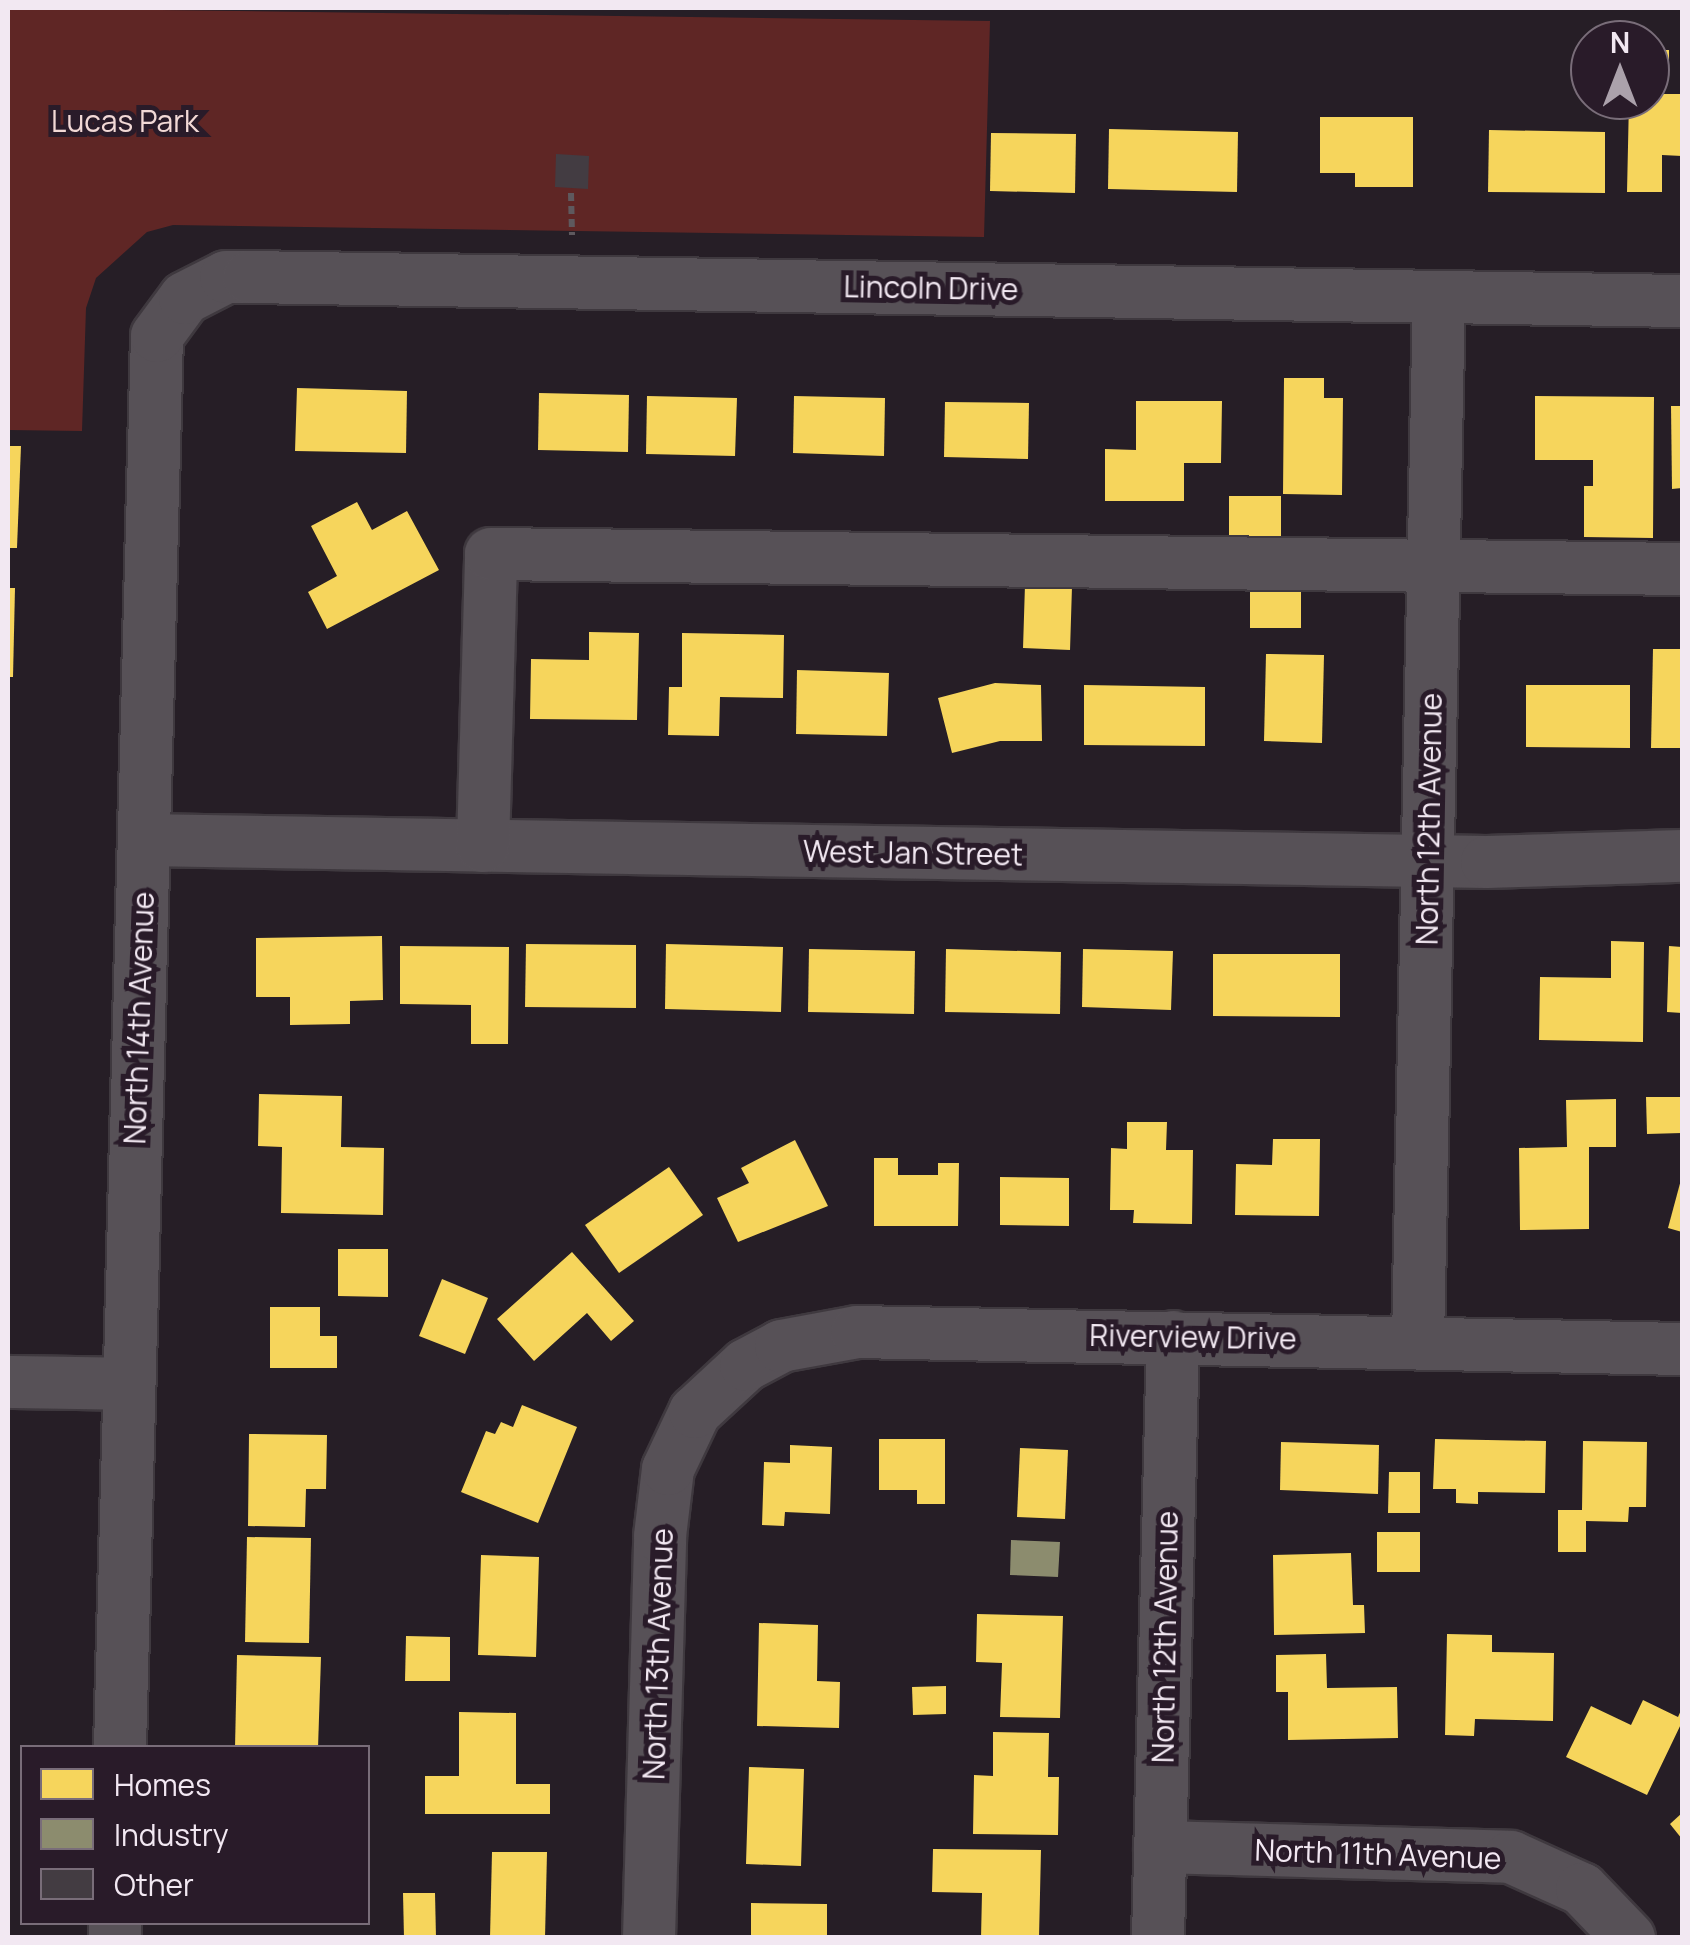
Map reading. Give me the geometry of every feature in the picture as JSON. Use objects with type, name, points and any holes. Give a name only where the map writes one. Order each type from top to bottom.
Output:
[{"type":"street","name":"Lincoln Drive","points":[[184,298],[226,277],[1682,300]]},
{"type":"street","name":"North 12th Avenue","points":[[1418,1342],[1439,297]]},
{"type":"street","name":"North 14th Avenue","points":[[120,1745],[157,336],[184,298]]},
{"type":"street","points":[[483,846],[491,554],[1682,569]]},
{"type":"street","name":"West Jan Street","points":[[144,840],[1428,861],[1682,856]]},
{"type":"street","name":"Riverview Drive","points":[[718,1387],[781,1346],[818,1336],[1173,1337],[1682,1349]]},
{"type":"street","name":"North 12th Avenue","points":[[1158,1938],[1173,1337]]},
{"type":"street","points":[[8,1382],[130,1384]]},
{"type":"street","name":"North 13th Avenue","points":[[649,1938],[660,1536],[679,1439],[718,1387]]},
{"type":"street","name":"North 11th Avenue","points":[[1160,1847],[1511,1857],[1582,1889],[1630,1938]]},
{"type":"path","points":[[571,193],[572,237]]},
{"type":"green space","name":"Lucas Park","points":[[8,8],[990,21],[984,237],[173,225],[147,232],[96,278],[86,308],[82,431],[8,430]]},
{"type":"building: Homes","points":[[1670,94],[1682,94],[1682,156],[1662,155],[1662,192],[1627,192],[1629,120],[1670,120]]},
{"type":"building: Homes","points":[[1320,117],[1413,117],[1413,187],[1355,187],[1355,173],[1320,173]]},
{"type":"building: Homes","points":[[1109,129],[1238,132],[1237,192],[1108,189]]},
{"type":"building: Homes","points":[[1489,130],[1605,132],[1605,193],[1488,192]]},
{"type":"building: Homes","points":[[991,133],[1076,134],[1075,193],[990,191]]},
{"type":"building: Homes","points":[[1284,378],[1324,378],[1324,398],[1343,398],[1342,495],[1283,494]]},
{"type":"building: Homes","points":[[297,388],[407,391],[406,453],[295,451]]},
{"type":"building: Homes","points":[[539,393],[629,395],[628,452],[538,450]]},
{"type":"building: Homes","points":[[647,396],[737,398],[735,456],[646,454]]},
{"type":"building: Homes","points":[[794,396],[885,398],[884,456],[793,453]]},
{"type":"building: Homes","points":[[1535,396],[1654,397],[1653,538],[1584,537],[1584,486],[1593,486],[1593,460],[1535,460]]},
{"type":"building: Homes","points":[[1136,401],[1222,401],[1221,463],[1184,463],[1184,501],[1105,501],[1105,449],[1136,450]]},
{"type":"building: Homes","points":[[945,402],[1029,403],[1028,459],[944,457]]},
{"type":"building: Homes","points":[[1671,406],[1682,406],[1682,488],[1672,489]]},
{"type":"building: Homes","points":[[8,446],[21,446],[17,548],[8,548]]},
{"type":"building: Homes","points":[[1229,496],[1281,496],[1281,547],[1229,547]]},
{"type":"building: Homes","points":[[357,502],[372,530],[407,511],[439,570],[327,629],[308,592],[337,576],[311,526]]},
{"type":"building: Homes","points":[[1025,585],[1072,587],[1070,650],[1023,648]]},
{"type":"building: Homes","points":[[8,588],[15,588],[13,677],[8,677]]},
{"type":"building: Homes","points":[[1250,592],[1301,592],[1301,628],[1250,628]]},
{"type":"building: Homes","points":[[589,632],[639,633],[637,720],[530,719],[531,659],[589,660]]},
{"type":"building: Homes","points":[[682,633],[784,635],[783,698],[720,697],[719,736],[668,735],[669,687],[682,687]]},
{"type":"building: Homes","points":[[1653,649],[1682,649],[1682,748],[1651,748]]},
{"type":"building: Homes","points":[[1266,654],[1324,655],[1322,743],[1264,741]]},
{"type":"building: Homes","points":[[797,670],[889,673],[887,736],[796,734]]},
{"type":"building: Homes","points":[[995,683],[1041,685],[1042,741],[1000,741],[952,753],[938,698]]},
{"type":"building: Homes","points":[[1084,685],[1205,687],[1205,746],[1084,745]]},
{"type":"building: Homes","points":[[1526,685],[1630,685],[1630,748],[1526,747]]},
{"type":"building: Homes","points":[[382,936],[383,1000],[350,1001],[350,1024],[290,1025],[290,997],[256,997],[256,938]]},
{"type":"building: Homes","points":[[1611,941],[1644,942],[1643,1042],[1539,1040],[1540,977],[1611,978]]},
{"type":"building: Homes","points":[[526,944],[636,945],[636,1008],[525,1007]]},
{"type":"building: Homes","points":[[666,944],[783,947],[781,1012],[665,1009]]},
{"type":"building: Homes","points":[[400,946],[509,947],[508,1044],[471,1044],[471,1005],[400,1004]]},
{"type":"building: Homes","points":[[1669,946],[1682,947],[1682,1013],[1667,1012]]},
{"type":"building: Homes","points":[[809,949],[915,951],[914,1014],[808,1012]]},
{"type":"building: Homes","points":[[946,949],[1061,952],[1060,1014],[945,1012]]},
{"type":"building: Homes","points":[[1083,949],[1173,951],[1171,1010],[1082,1007]]},
{"type":"building: Homes","points":[[1213,954],[1340,954],[1340,1017],[1213,1016]]},
{"type":"building: Homes","points":[[259,1094],[342,1096],[341,1147],[384,1148],[383,1215],[281,1213],[282,1147],[258,1146]]},
{"type":"building: Homes","points":[[1646,1097],[1682,1097],[1682,1133],[1647,1134]]},
{"type":"building: Homes","points":[[1616,1099],[1616,1147],[1589,1147],[1589,1229],[1520,1230],[1519,1148],[1567,1147],[1566,1100]]},
{"type":"building: Homes","points":[[1127,1122],[1167,1122],[1166,1150],[1193,1150],[1192,1224],[1133,1223],[1134,1210],[1110,1210],[1111,1148],[1127,1149]]},
{"type":"building: Homes","points":[[1273,1139],[1320,1139],[1319,1216],[1235,1215],[1236,1164],[1272,1165]]},
{"type":"building: Homes","points":[[795,1140],[828,1206],[738,1242],[717,1198],[749,1183],[741,1168]]},
{"type":"building: Homes","points":[[874,1158],[898,1158],[898,1175],[938,1175],[938,1163],[959,1163],[958,1226],[874,1226]]},
{"type":"building: Homes","points":[[669,1167],[703,1215],[619,1273],[585,1225]]},
{"type":"building: Homes","points":[[1682,1176],[1682,1232],[1668,1228]]},
{"type":"building: Homes","points":[[1000,1177],[1069,1178],[1069,1226],[1000,1225]]},
{"type":"building: Homes","points":[[338,1249],[388,1249],[388,1297],[338,1296]]},
{"type":"building: Homes","points":[[572,1252],[634,1321],[611,1341],[587,1313],[534,1361],[497,1319]]},
{"type":"building: Homes","points":[[442,1279],[488,1298],[465,1354],[419,1336]]},
{"type":"building: Homes","points":[[270,1307],[320,1307],[320,1336],[337,1336],[337,1368],[270,1368]]},
{"type":"building: Homes","points":[[522,1405],[577,1427],[538,1523],[461,1492],[486,1431],[495,1434],[501,1422],[513,1427]]},
{"type":"building: Homes","points":[[249,1434],[327,1435],[326,1489],[306,1489],[305,1527],[248,1526]]},
{"type":"building: Homes","points":[[879,1439],[945,1439],[945,1504],[917,1504],[917,1490],[879,1490]]},
{"type":"building: Homes","points":[[1435,1439],[1546,1441],[1545,1493],[1478,1492],[1478,1504],[1456,1503],[1456,1489],[1433,1489]]},
{"type":"building: Homes","points":[[1583,1441],[1647,1442],[1646,1507],[1629,1507],[1628,1522],[1586,1521],[1586,1552],[1558,1552],[1558,1510],[1582,1510]]},
{"type":"building: Homes","points":[[1281,1442],[1379,1445],[1378,1494],[1280,1490]]},
{"type":"building: Homes","points":[[790,1445],[832,1447],[830,1514],[785,1512],[784,1526],[762,1525],[764,1462],[790,1463]]},
{"type":"building: Homes","points":[[1020,1448],[1068,1450],[1065,1519],[1017,1517]]},
{"type":"building: Homes","points":[[1389,1472],[1420,1472],[1420,1513],[1388,1513]]},
{"type":"building: Homes","points":[[1377,1532],[1420,1532],[1420,1572],[1377,1572]]},
{"type":"building: Homes","points":[[247,1537],[311,1538],[309,1643],[245,1642]]},
{"type":"building: Homes","points":[[1351,1553],[1353,1605],[1364,1605],[1365,1633],[1274,1635],[1273,1555]]},
{"type":"building: Homes","points":[[481,1555],[539,1557],[536,1657],[478,1655]]},
{"type":"building: Homes","points":[[977,1614],[1063,1616],[1060,1718],[1000,1717],[1002,1663],[976,1662]]},
{"type":"building: Homes","points":[[759,1623],[818,1625],[817,1681],[840,1682],[839,1728],[757,1726]]},
{"type":"building: Homes","points":[[1447,1634],[1492,1635],[1492,1652],[1554,1653],[1553,1721],[1475,1719],[1474,1736],[1445,1735]]},
{"type":"building: Homes","points":[[406,1636],[450,1637],[450,1681],[405,1681]]},
{"type":"building: Homes","points":[[1326,1654],[1327,1688],[1397,1687],[1398,1738],[1288,1740],[1288,1692],[1276,1692],[1276,1655]]},
{"type":"building: Homes","points":[[237,1655],[321,1657],[318,1745],[235,1745]]},
{"type":"building: Homes","points":[[946,1686],[946,1714],[913,1715],[912,1687]]},
{"type":"building: Homes","points":[[1643,1700],[1678,1717],[1682,1708],[1682,1722],[1647,1795],[1566,1757],[1591,1706],[1631,1725]]},
{"type":"building: Homes","points":[[459,1712],[516,1713],[516,1784],[550,1784],[550,1814],[425,1814],[425,1776],[459,1776]]},
{"type":"building: Homes","points":[[993,1732],[1049,1733],[1048,1777],[1059,1777],[1058,1835],[973,1834],[974,1775],[993,1776]]},
{"type":"building: Homes","points":[[749,1767],[804,1769],[801,1866],[746,1864]]},
{"type":"building: Homes","points":[[1682,1813],[1682,1839],[1670,1824]]},
{"type":"building: Homes","points":[[933,1849],[1041,1850],[1039,1938],[981,1938],[982,1893],[932,1892]]},
{"type":"building: Homes","points":[[492,1852],[547,1852],[545,1938],[490,1938]]},
{"type":"building: Homes","points":[[403,1893],[435,1893],[436,1938],[404,1938]]},
{"type":"building: Homes","points":[[751,1903],[827,1904],[827,1938],[751,1938]]},
{"type":"building: Industry","points":[[1011,1540],[1060,1542],[1058,1577],[1010,1575]]},
{"type":"building: Other","points":[[556,154],[589,156],[588,189],[555,187]]}]
